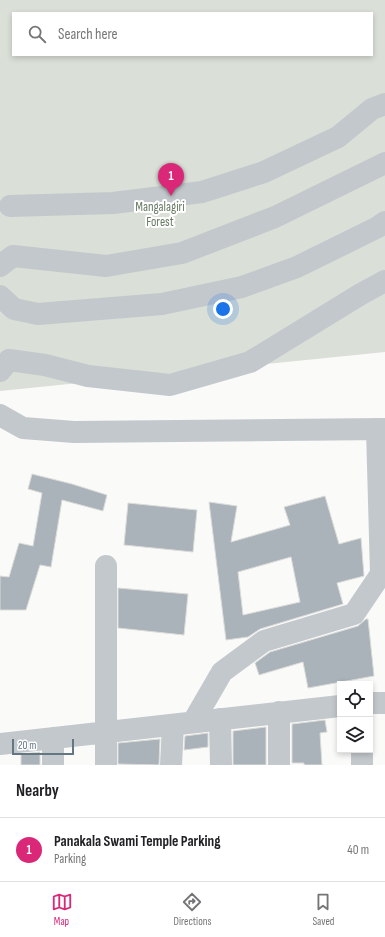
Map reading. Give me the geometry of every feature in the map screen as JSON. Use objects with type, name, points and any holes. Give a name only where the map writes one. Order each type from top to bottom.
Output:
[{"type":"street","points":[[10,206],[113,203],[202,192],[264,172],[338,137],[372,109],[385,104]]},
{"type":"street","points":[[0,266],[13,256],[106,266],[182,253],[275,217],[385,163]]},
{"type":"street","points":[[0,296],[14,309],[38,314],[162,304],[242,287],[298,267],[378,227],[385,222]]},
{"type":"street","points":[[0,371],[9,360],[44,365],[88,376],[170,385],[250,362],[385,281]]},
{"type":"street","points":[[0,415],[23,428],[74,432],[381,429],[381,574],[354,614],[264,641],[222,672],[183,724],[171,765]]},
{"type":"street","points":[[106,566],[106,765]]},
{"type":"street","points":[[373,703],[385,702]]},
{"type":"street","points":[[0,744],[337,706]]},
{"type":"street","points":[[279,712],[279,765]]},
{"type":"street","points":[[220,719],[222,765]]},
{"type":"street","points":[[53,738],[53,765]]},
{"type":"street","points":[[362,753],[362,765]]},
{"type":"green space","name":"Mangalagiri Forest","points":[[0,0],[385,0],[385,352],[0,391]]},
{"type":"building","points":[[32,474],[107,495],[103,511],[62,500],[51,567],[40,565],[26,610],[0,610],[0,576],[9,577],[19,543],[33,546],[42,493],[28,489]]},
{"type":"building","points":[[325,496],[339,544],[361,538],[364,576],[337,583],[343,604],[260,629],[248,637],[226,640],[209,502],[237,506],[231,542],[290,525],[284,507]],"holes":[[[291,557],[300,602],[243,615],[238,572]]]},
{"type":"building","points":[[128,503],[197,510],[193,552],[124,545]]},
{"type":"building","points":[[118,588],[188,594],[184,635],[118,628]]},
{"type":"building","points":[[368,619],[374,676],[346,681],[337,681],[337,683],[308,688],[303,662],[259,675],[255,663],[270,652],[358,626]]},
{"type":"building","points":[[325,720],[327,732],[320,733],[322,765],[292,763],[292,724]]},
{"type":"building","points":[[266,727],[266,765],[233,765],[233,731]]},
{"type":"building","points":[[208,733],[208,747],[184,750],[185,736]]},
{"type":"building","points":[[160,739],[159,765],[118,764],[118,743]]},
{"type":"building","points":[[40,752],[40,765],[21,765],[21,754]]},
{"type":"place","name":"Panakala Swami Temple Parking","points":[[171,196]]}]
